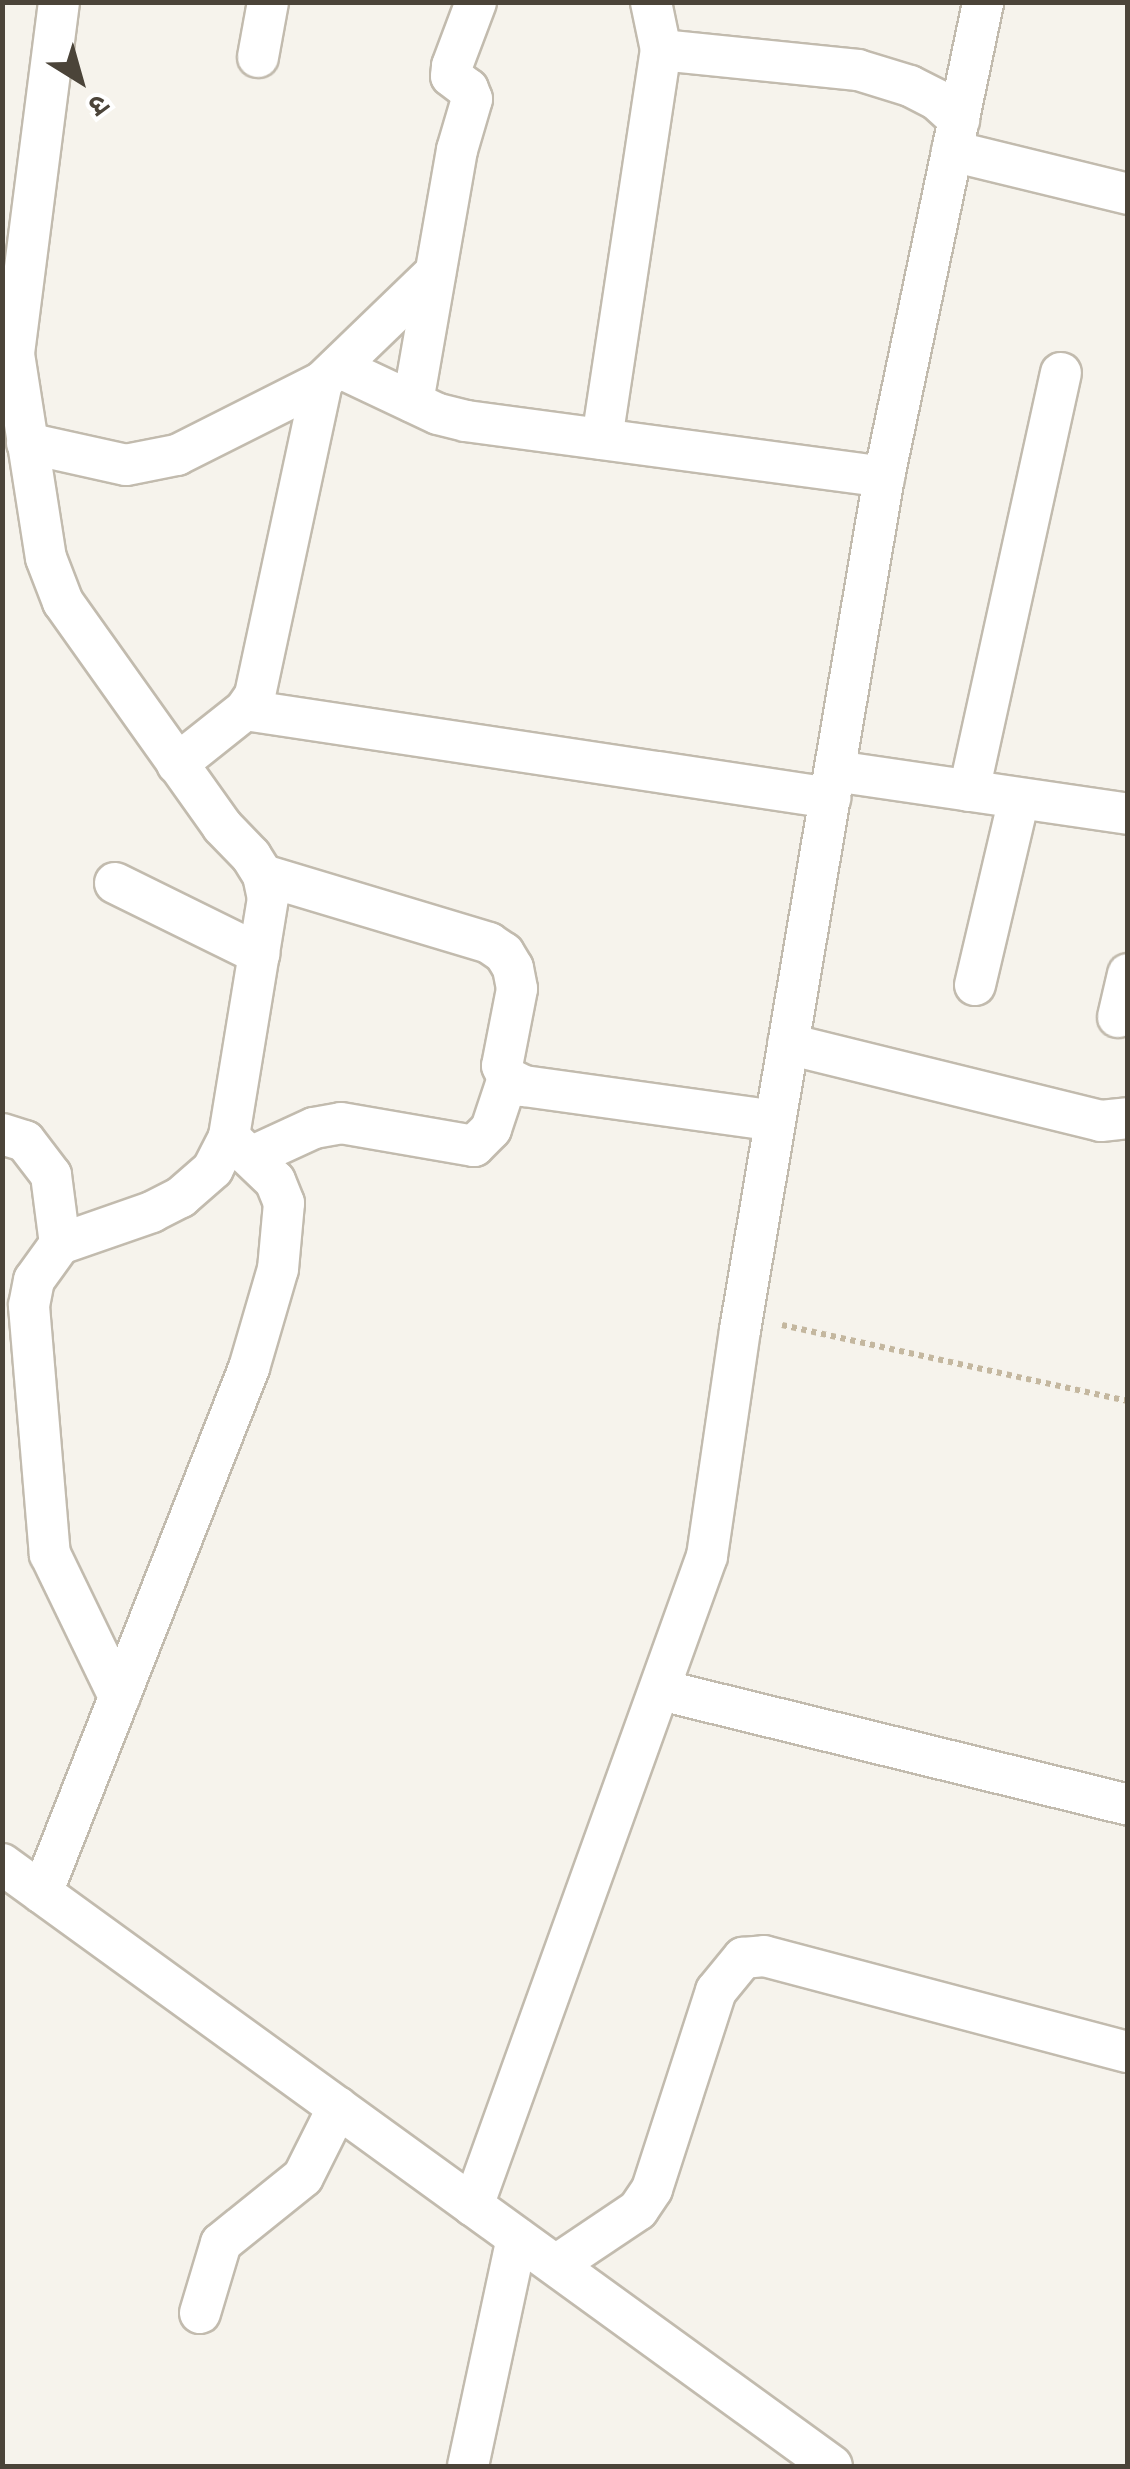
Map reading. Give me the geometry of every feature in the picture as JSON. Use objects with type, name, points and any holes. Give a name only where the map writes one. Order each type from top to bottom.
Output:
[{"type":"street","points":[[42,1893],[249,1368],[278,1269],[284,1203],[275,1182],[241,1147],[268,898],[263,875],[177,764],[53,582],[14,354],[59,2]]},
{"type":"street","points":[[258,57],[268,2]]},
{"type":"street","points":[[412,402],[457,150],[472,99],[468,89],[451,76],[452,66],[476,2]]},
{"type":"street","points":[[602,440],[660,50],[651,2]]},
{"type":"street","points":[[474,2206],[707,1556],[743,1316],[884,478],[983,2]]},
{"type":"street","points":[[660,50],[858,70],[910,86],[937,100],[955,136],[1128,194]]},
{"type":"street","points":[[28,443],[96,462],[154,462],[177,455],[330,374],[435,273]]},
{"type":"street","points":[[969,791],[1061,372]]},
{"type":"street","points":[[330,374],[466,420],[884,478]]},
{"type":"street","points":[[177,764],[245,710],[263,672],[330,374]]},
{"type":"street","points":[[245,710],[832,784],[969,791],[1128,814]]},
{"type":"street","points":[[975,985],[1019,798]]},
{"type":"street","points":[[263,875],[490,943],[504,952],[513,968],[517,989],[502,1066],[508,1078],[524,1086],[776,1121]]},
{"type":"street","points":[[114,883],[259,954]]},
{"type":"street","points":[[1118,1018],[1128,974]]},
{"type":"street","points":[[788,1044],[1101,1121],[1128,1118]]},
{"type":"street","points":[[118,1698],[50,1554],[30,1306],[34,1280],[60,1244],[152,1212],[181,1197],[241,1147],[341,1123],[474,1146],[491,1130],[508,1078]]},
{"type":"street","points":[[2,1134],[24,1141],[52,1175],[60,1244]]},
{"type":"street","points":[[2,1360],[30,1306]]},
{"type":"street","points":[[661,1690],[1128,1805]]},
{"type":"street","points":[[2,1864],[832,2466]]},
{"type":"street","points":[[556,2265],[638,2210],[652,2189],[716,1991],[743,1958],[764,1956],[1128,2052]]},
{"type":"street","points":[[200,2313],[222,2243],[304,2177],[338,2107]]},
{"type":"street","points":[[468,2466],[517,2238]]},
{"type":"path","points":[[743,1316],[1128,1401]]}]
